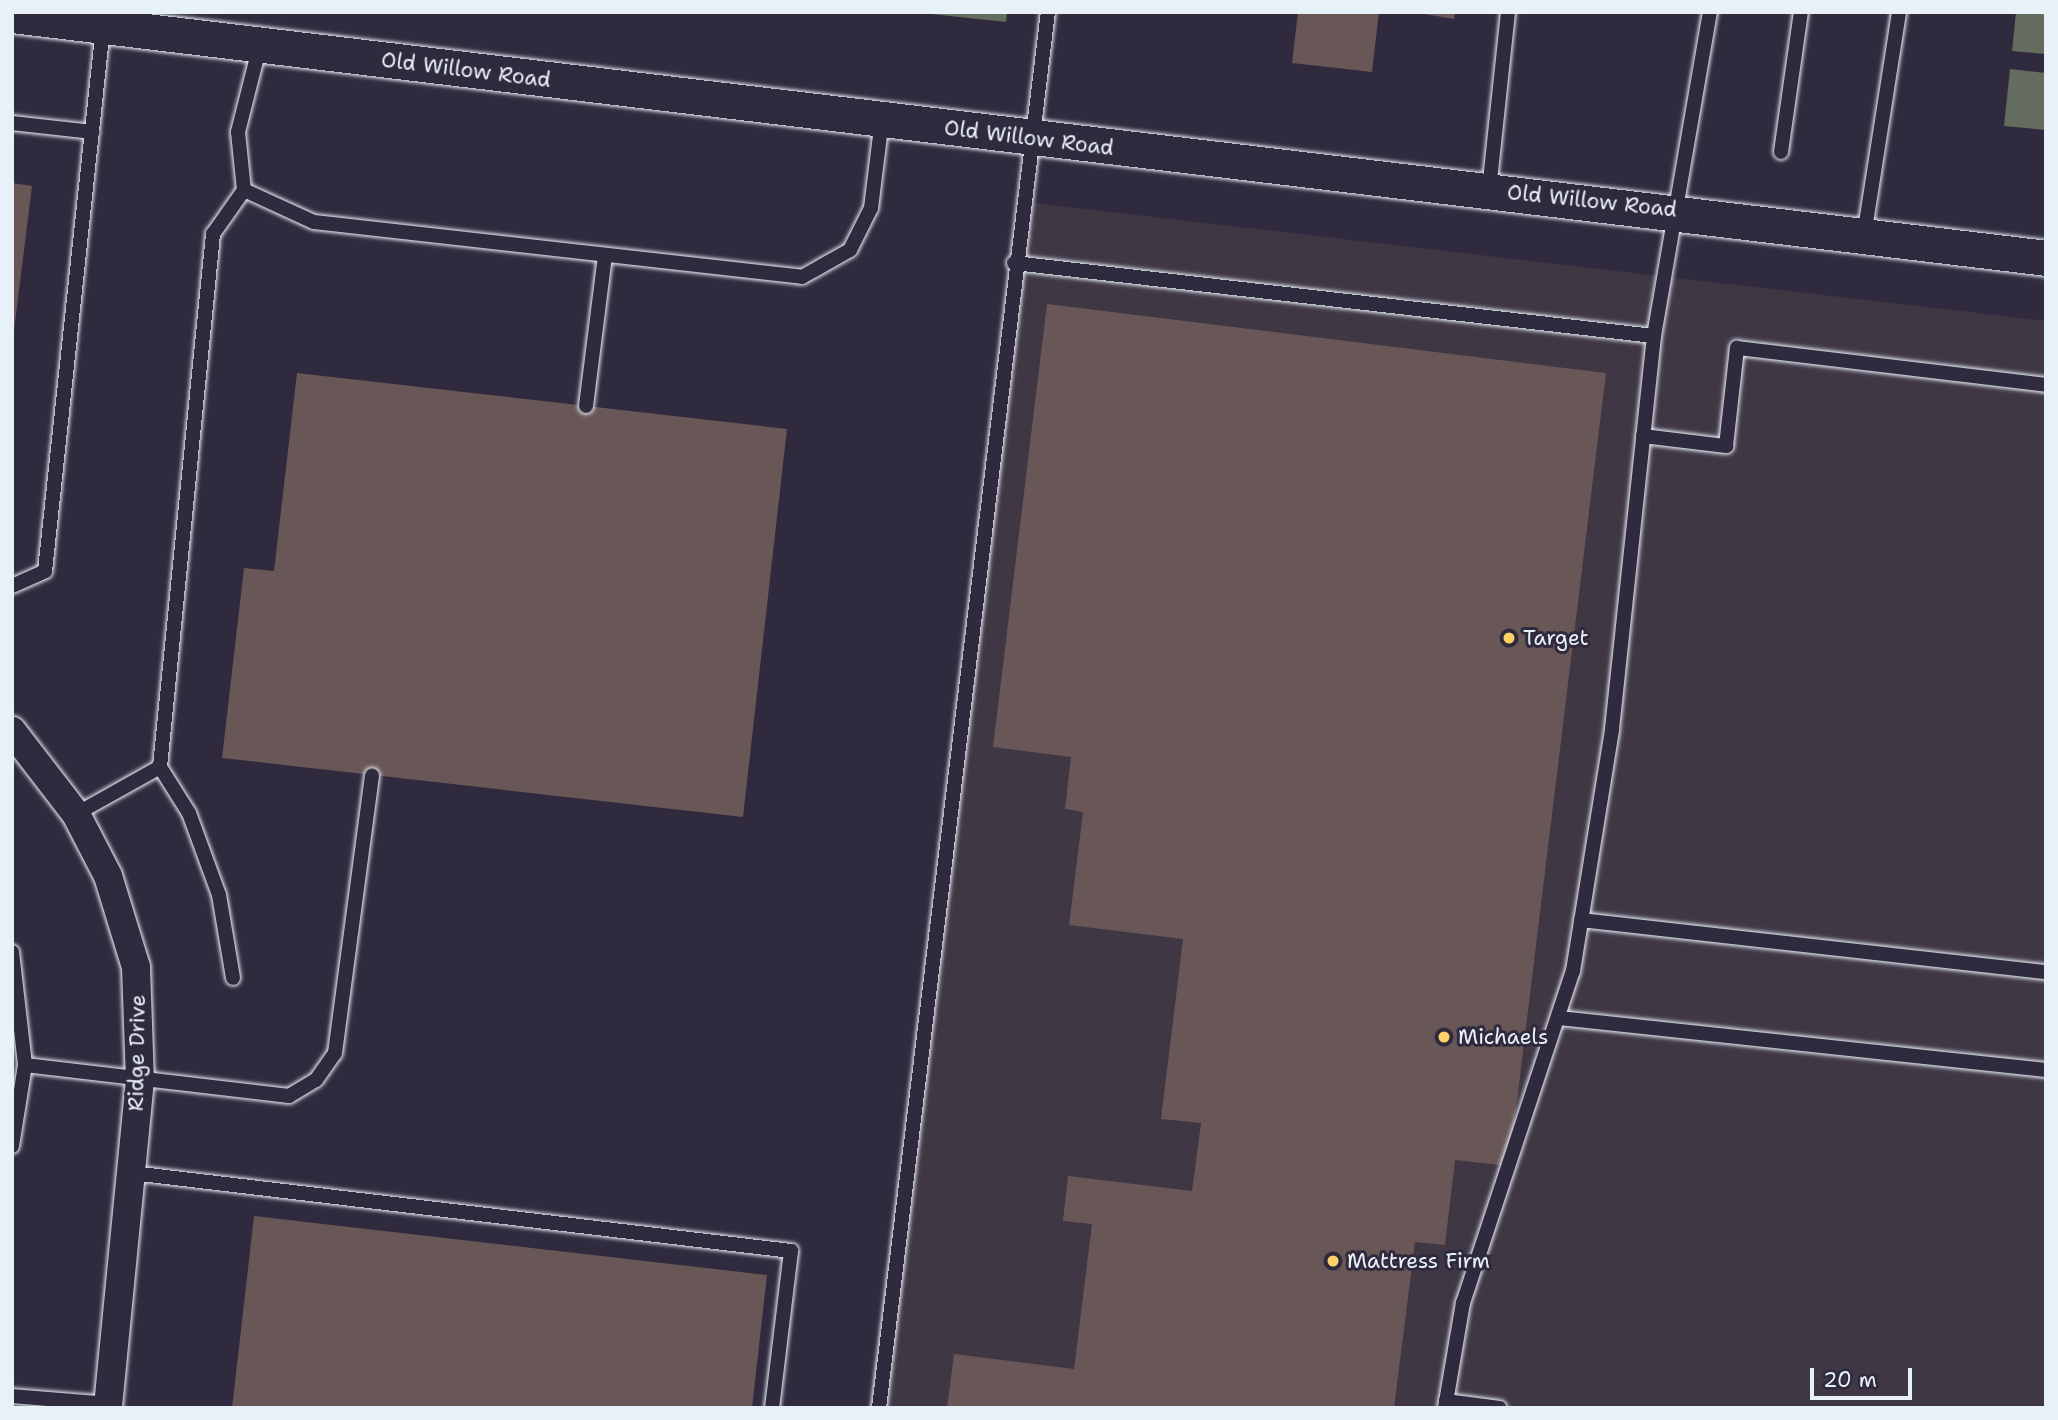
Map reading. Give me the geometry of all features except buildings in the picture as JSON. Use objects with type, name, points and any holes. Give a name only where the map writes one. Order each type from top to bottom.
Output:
[{"type":"street","name":"Old Willow Road","points":[[12,16],[1033,138],[1677,210],[1864,237],[2046,258]]},
{"type":"street","name":"Ridge Drive","points":[[12,731],[76,814],[108,876],[136,967],[140,1080],[108,1406]]},
{"type":"lane","points":[[878,1408],[1014,262],[1033,138],[1048,12]]},
{"type":"lane","points":[[1489,190],[1508,12]]},
{"type":"lane","points":[[1500,1408],[1445,1404],[1463,1303],[1559,1018],[1581,920],[1612,729],[1654,336],[1710,12]]},
{"type":"lane","points":[[1781,152],[1801,12]]},
{"type":"lane","points":[[1864,237],[1899,12]]},
{"type":"lane","points":[[12,586],[45,571],[103,26]]},
{"type":"lane","points":[[233,978],[219,895],[189,813],[160,767],[213,234],[244,190],[238,132],[260,45]]},
{"type":"lane","points":[[244,190],[314,222],[802,277],[850,250],[872,208],[882,120]]},
{"type":"lane","points":[[12,123],[92,132]]},
{"type":"lane","points":[[586,406],[605,255]]},
{"type":"lane","points":[[1014,262],[1654,336]]},
{"type":"lane","points":[[1643,436],[1726,446],[1737,348],[2046,385]]},
{"type":"lane","points":[[76,814],[160,767]]},
{"type":"lane","points":[[24,1065],[289,1096],[316,1080],[335,1053],[372,775]]},
{"type":"lane","points":[[1581,920],[2046,972]]},
{"type":"lane","points":[[12,952],[24,1065],[12,1146]]},
{"type":"lane","points":[[1559,1018],[2046,1070]]},
{"type":"lane","points":[[132,1173],[791,1251],[772,1408]]},
{"type":"lane","points":[[12,1396],[108,1406]]},
{"type":"shaded area","points":[[1025,202],[2046,321],[2046,1408],[869,1408]]},
{"type":"green space","points":[[912,12],[1007,12],[1006,22]]},
{"type":"green space","points":[[2016,12],[2046,12],[2046,54],[2012,51]]},
{"type":"green space","points":[[2010,69],[2046,73],[2046,130],[2004,126]]},
{"type":"place","name":"Target","points":[[1509,638]]},
{"type":"place","name":"Michaels","points":[[1444,1037]]},
{"type":"place","name":"Mattress Firm","points":[[1333,1261]]}]
